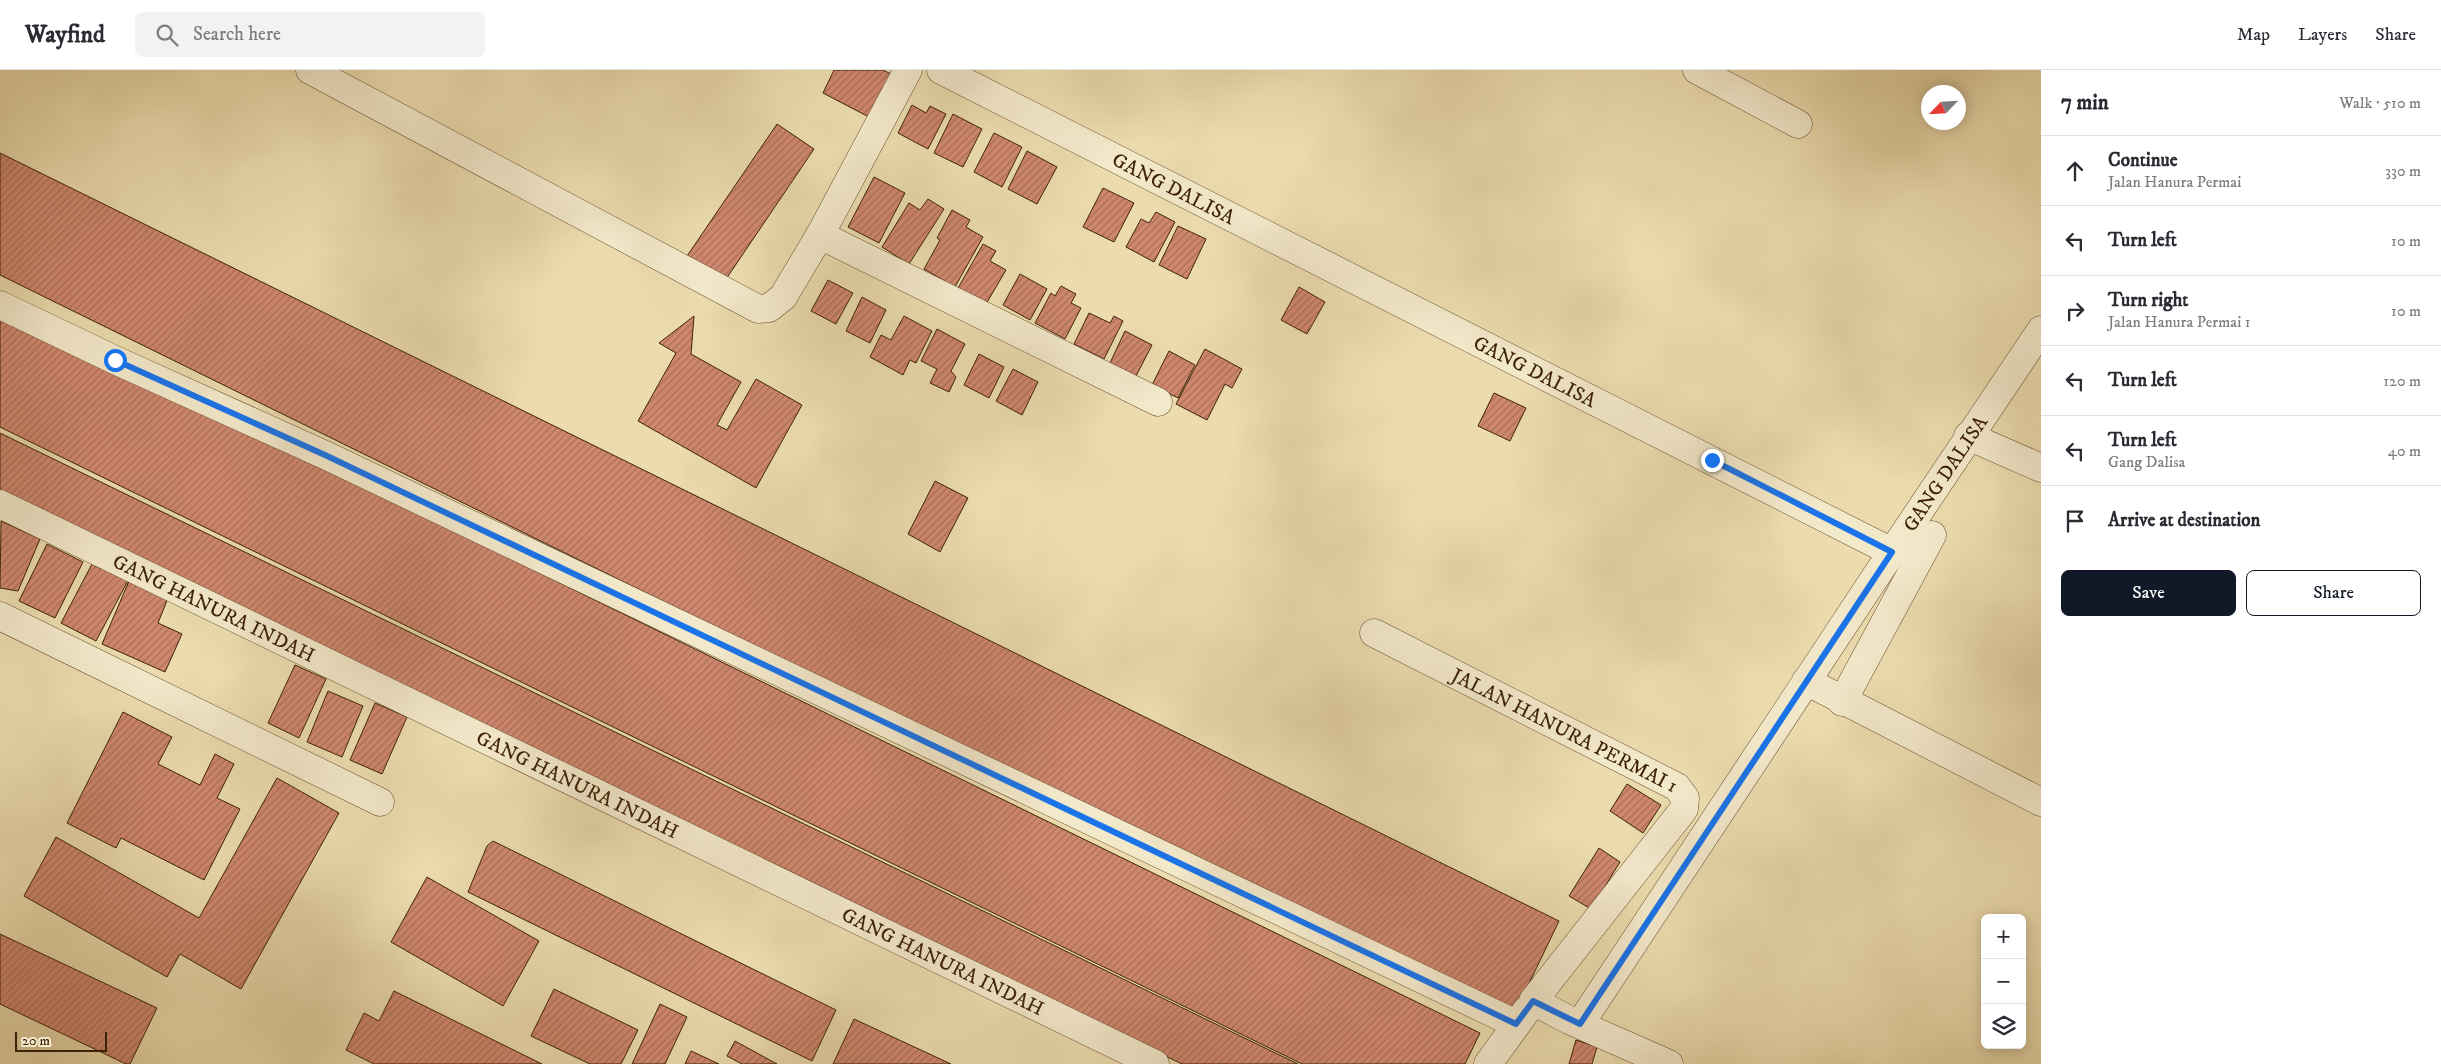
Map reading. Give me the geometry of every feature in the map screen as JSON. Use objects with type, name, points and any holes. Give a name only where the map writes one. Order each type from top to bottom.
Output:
[{"type":"street","points":[[310,70],[758,309],[769,308],[783,297],[820,235],[908,70]]},
{"type":"street","name":"GANG DALISA","points":[[941,70],[1892,552],[1968,436],[2041,330]]},
{"type":"street","points":[[1697,70],[1798,124]]},
{"type":"street","points":[[820,235],[1158,402]]},
{"type":"street","points":[[0,305],[115,360],[325,455],[1516,1024]]},
{"type":"street","points":[[1968,436],[2041,468]]},
{"type":"street","name":"GANG HANURA INDAH","points":[[0,504],[1155,1064]]},
{"type":"street","points":[[1842,702],[1932,534]]},
{"type":"street","points":[[1580,1024],[1892,552]]},
{"type":"street","points":[[0,616],[380,802]]},
{"type":"street","name":"JALAN HANURA PERMAI 1","points":[[1374,633],[1676,787],[1685,798],[1684,809],[1533,1001],[1488,1064]]},
{"type":"street","points":[[1806,681],[1842,702],[2041,802]]},
{"type":"street","points":[[1533,1001],[1668,1064]]},
{"type":"building","points":[[834,70],[883,70],[891,74],[869,117],[823,93]]},
{"type":"building","points":[[912,105],[926,113],[930,106],[946,114],[928,149],[898,133]]},
{"type":"building","points":[[953,114],[982,129],[963,167],[934,153]]},
{"type":"building","points":[[777,124],[814,149],[722,285],[685,259]]},
{"type":"building","points":[[994,133],[1022,147],[1002,187],[974,172]]},
{"type":"building","points":[[1027,151],[1057,167],[1037,204],[1008,189]]},
{"type":"building","points":[[0,153],[1559,921],[1512,1019],[0,275]]},
{"type":"building","points":[[874,177],[905,193],[879,243],[848,227]]},
{"type":"building","points":[[1103,188],[1134,203],[1114,242],[1083,227]]},
{"type":"building","points":[[928,199],[944,209],[909,264],[882,247],[909,203],[920,210]]},
{"type":"building","points":[[952,210],[970,220],[966,227],[983,237],[955,287],[924,269],[940,240],[937,238]]},
{"type":"building","points":[[1156,212],[1175,222],[1154,262],[1126,247],[1141,219],[1149,223]]},
{"type":"building","points":[[1178,226],[1206,239],[1187,279],[1159,265]]},
{"type":"building","points":[[983,244],[996,251],[990,261],[1006,270],[986,304],[958,288]]},
{"type":"building","points":[[1020,274],[1047,289],[1030,320],[1003,305]]},
{"type":"building","points":[[828,280],[853,293],[836,324],[811,311]]},
{"type":"building","points":[[1061,286],[1076,294],[1071,303],[1081,308],[1065,339],[1035,323],[1051,293],[1055,296]]},
{"type":"building","points":[[1299,287],[1325,302],[1307,334],[1281,320]]},
{"type":"building","points":[[862,297],[886,310],[870,343],[846,331]]},
{"type":"building","points":[[0,309],[1480,1033],[1465,1064],[1302,1064],[0,427]]},
{"type":"building","points":[[1089,313],[1110,323],[1114,316],[1123,321],[1104,359],[1074,344]]},
{"type":"building","points":[[694,316],[691,354],[741,382],[717,425],[727,430],[756,379],[802,405],[756,488],[638,421],[676,353],[659,343]]},
{"type":"building","points":[[904,316],[932,331],[916,363],[910,360],[903,375],[870,357],[881,335],[891,340]]},
{"type":"building","points":[[937,329],[965,344],[951,371],[956,377],[949,392],[930,383],[937,369],[921,361]]},
{"type":"building","points":[[1125,331],[1152,345],[1136,376],[1110,363]]},
{"type":"building","points":[[1205,349],[1242,369],[1232,388],[1225,384],[1207,420],[1176,404]]},
{"type":"building","points":[[1169,351],[1195,365],[1178,398],[1152,385]]},
{"type":"building","points":[[979,354],[1004,367],[989,398],[964,385]]},
{"type":"building","points":[[1013,369],[1038,382],[1022,415],[996,401]]},
{"type":"building","points":[[1494,393],[1526,408],[1510,441],[1478,426]]},
{"type":"building","points":[[0,433],[1298,1064],[1182,1064],[0,490]]},
{"type":"building","points":[[935,481],[968,498],[940,552],[908,534]]},
{"type":"building","points":[[1,521],[40,539],[18,591],[0,588]]},
{"type":"building","points":[[47,544],[83,562],[55,618],[19,601]]},
{"type":"building","points":[[105,562],[131,575],[96,641],[61,623],[92,564],[101,569]]},
{"type":"building","points":[[129,581],[168,598],[158,623],[182,634],[165,672],[102,644]]},
{"type":"building","points":[[295,665],[326,679],[299,738],[268,723]]},
{"type":"building","points":[[328,691],[363,706],[342,757],[307,742]]},
{"type":"building","points":[[375,703],[407,717],[382,774],[350,760]]},
{"type":"building","points":[[123,712],[172,737],[158,764],[200,785],[215,754],[234,764],[217,798],[240,809],[204,880],[121,838],[116,848],[67,823]]},
{"type":"building","points":[[277,778],[339,813],[241,989],[180,954],[167,977],[24,896],[56,837],[199,918]]},
{"type":"building","points":[[1627,784],[1661,805],[1643,833],[1610,811]]},
{"type":"building","points":[[493,841],[836,1010],[812,1061],[468,892],[487,846]]},
{"type":"building","points":[[1599,848],[1620,862],[1591,909],[1569,896]]},
{"type":"building","points":[[427,877],[539,941],[503,1006],[391,942]]},
{"type":"building","points":[[0,934],[157,1008],[130,1064],[126,1064],[0,1004]]},
{"type":"building","points":[[554,989],[638,1030],[621,1064],[590,1064],[531,1036]]},
{"type":"building","points":[[394,991],[542,1064],[374,1064],[346,1050],[364,1013],[379,1021]]},
{"type":"building","points":[[660,1004],[687,1017],[665,1064],[632,1064]]},
{"type":"building","points":[[854,1019],[951,1064],[833,1064]]},
{"type":"building","points":[[1576,1040],[1597,1047],[1592,1064],[1569,1064]]},
{"type":"building","points":[[735,1041],[777,1064],[742,1064],[727,1056]]},
{"type":"building","points":[[691,1051],[719,1064],[685,1064]]},
{"type":"route","points":[[115,360],[325,455],[1516,1024],[1533,1001],[1580,1024],[1892,552],[1712,460]]}]
